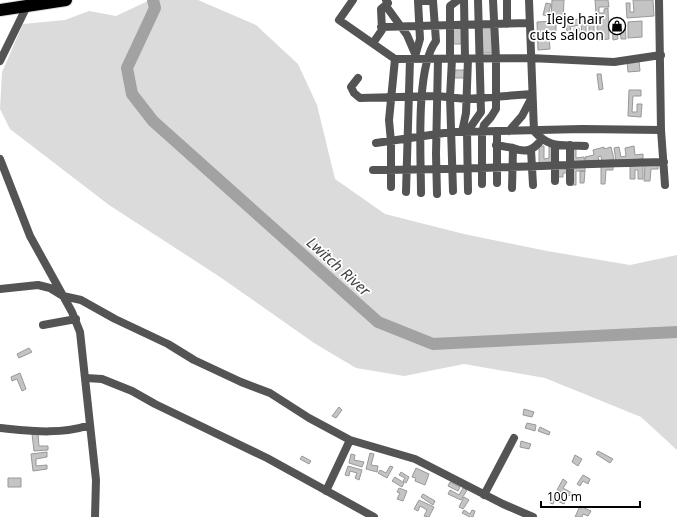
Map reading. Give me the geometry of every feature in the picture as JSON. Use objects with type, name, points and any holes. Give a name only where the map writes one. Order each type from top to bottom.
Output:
[{"type":"highway","points":[[0,10],[66,0]]},
{"type":"street","points":[[353,0],[338,20],[374,43],[395,59],[414,57],[426,59],[530,58],[614,62],[661,55]]},
{"type":"street","points":[[406,192],[408,97],[414,57],[420,43],[418,1],[426,0],[433,1],[436,41],[430,47],[426,59],[422,97],[422,193]]},
{"type":"street","points":[[453,191],[449,25],[450,6],[458,0]]},
{"type":"street","points":[[464,0],[466,59],[465,132],[468,192]]},
{"type":"street","points":[[465,132],[481,112],[478,0]]},
{"type":"street","points":[[482,184],[482,132],[484,125],[496,109],[496,59],[492,0]]},
{"type":"street","points":[[507,0],[508,24]]},
{"type":"street","points":[[529,0],[530,58],[534,131],[549,144],[585,146]]},
{"type":"street","points":[[659,0],[661,130],[665,186]]},
{"type":"street","points":[[374,43],[382,30],[381,9],[386,3],[402,27],[414,57]]},
{"type":"street","points":[[0,61],[27,6]]},
{"type":"street","points":[[381,27],[465,26],[530,23]]},
{"type":"street","points":[[391,187],[392,170],[389,120],[395,59]]},
{"type":"street","points":[[436,194],[438,59]]},
{"type":"street","points":[[358,78],[351,87],[354,93],[360,98],[437,96],[466,99],[532,95]]},
{"type":"street","points":[[509,131],[522,116],[532,95]]},
{"type":"street","points":[[376,143],[391,142],[421,135],[451,132],[582,129],[661,130]]},
{"type":"street","points":[[497,131],[497,183]]},
{"type":"street","points":[[496,145],[513,148],[522,152],[531,150],[542,139]]},
{"type":"street","points":[[555,145],[555,181]]},
{"type":"street","points":[[570,145],[570,182]]},
{"type":"street","points":[[512,188],[513,148]]},
{"type":"street","points":[[531,150],[533,185]]},
{"type":"street","points":[[0,159],[30,236],[76,319],[82,341],[96,480],[95,517]]},
{"type":"street","points":[[373,170],[406,169],[421,171],[482,167],[532,167],[571,163],[664,162]]},
{"type":"street","points":[[0,289],[38,285],[50,288],[63,296],[81,300],[115,319],[168,344],[194,360],[241,382],[270,393],[309,418],[350,440],[415,459],[484,495],[529,516]]},
{"type":"street","points":[[43,325],[76,319]]},
{"type":"street","points":[[86,378],[109,381],[132,391],[161,407],[267,458],[374,517]]},
{"type":"street","points":[[0,428],[52,432],[74,430],[90,425]]},
{"type":"street","points":[[484,495],[514,438]]},
{"type":"street","points":[[326,491],[350,440]]},
{"type":"shaded area","points":[[150,0],[198,0],[256,25],[298,64],[317,105],[335,179],[385,214],[464,234],[547,251],[630,265],[677,255],[677,450],[641,417],[545,378],[464,364],[404,376],[356,368],[314,343],[220,277],[109,205],[10,129],[0,109],[2,72],[23,24],[65,20],[89,11],[116,16]]},
{"type":"building","points":[[552,0],[564,0],[563,20],[551,19]]},
{"type":"building","points":[[595,0],[608,0],[609,7],[599,7],[599,13],[604,13],[604,9],[608,8],[609,39],[598,40]]},
{"type":"building","points":[[633,0],[653,0],[654,16],[627,18],[626,3],[630,3],[630,12],[634,12]]},
{"type":"building","points":[[546,3],[551,4],[548,16],[543,15]]},
{"type":"building","points":[[578,19],[579,25],[570,27],[573,39],[569,40],[565,22]]},
{"type":"building","points":[[581,20],[594,20],[594,39],[589,39],[589,25],[586,25],[586,39],[582,39]]},
{"type":"building","points":[[556,21],[556,35],[549,35],[550,49],[538,50],[537,22]]},
{"type":"building","points":[[642,21],[642,37],[628,38],[628,22]]},
{"type":"building","points":[[625,23],[626,39],[621,39],[620,29],[617,29],[618,39],[613,40],[612,24]]},
{"type":"building","points":[[463,26],[464,44],[452,44],[451,27]]},
{"type":"building","points":[[481,26],[491,26],[493,53],[482,53]]},
{"type":"building","points":[[574,28],[579,28],[579,39],[574,39]]},
{"type":"building","points":[[639,60],[640,71],[628,72],[627,61]]},
{"type":"building","points":[[454,70],[466,70],[466,78],[454,78]]},
{"type":"building","points":[[597,74],[601,74],[603,89],[599,90]]},
{"type":"building","points":[[629,90],[641,90],[641,96],[633,96],[632,112],[637,112],[637,104],[642,104],[641,117],[628,116]]},
{"type":"building","points":[[539,146],[544,146],[544,159],[549,158],[549,146],[553,146],[554,163],[539,164]]},
{"type":"building","points":[[572,146],[576,146],[576,158],[584,157],[585,163],[572,163]]},
{"type":"building","points":[[634,146],[635,155],[643,154],[643,159],[616,161],[614,148],[619,147],[621,157],[626,156],[625,148]]},
{"type":"building","points":[[604,147],[604,149],[611,147],[614,159],[602,162],[601,156],[598,157],[599,160],[587,163],[585,157],[594,155],[593,150]]},
{"type":"building","points":[[630,164],[643,164],[643,179],[638,179],[638,170],[635,170],[635,179],[630,179]]},
{"type":"building","points":[[645,164],[658,164],[658,169],[651,169],[650,181],[644,181]]},
{"type":"building","points":[[601,165],[613,165],[613,170],[606,170],[605,184],[601,184]]},
{"type":"building","points":[[557,166],[570,167],[569,173],[563,173],[563,177],[557,177]]},
{"type":"building","points":[[572,166],[585,166],[585,171],[576,171],[576,185],[572,185]]},
{"type":"building","points":[[580,171],[585,171],[584,183],[580,183]]},
{"type":"building","points":[[29,348],[32,352],[19,358],[17,354]]},
{"type":"building","points":[[20,373],[26,389],[22,391],[17,379],[12,381],[11,377]]},
{"type":"building","points":[[339,407],[342,410],[336,418],[332,416]]},
{"type":"building","points":[[524,409],[534,412],[532,417],[523,415]]},
{"type":"building","points":[[527,423],[536,425],[535,431],[525,428]]},
{"type":"building","points":[[540,427],[550,432],[549,435],[538,431]]},
{"type":"building","points":[[32,434],[38,434],[39,446],[48,446],[48,450],[34,451]]},
{"type":"building","points":[[521,441],[531,444],[529,449],[520,447]]},
{"type":"building","points":[[598,451],[613,459],[610,463],[596,454]]},
{"type":"building","points":[[47,452],[47,457],[36,459],[36,466],[47,465],[47,469],[33,471],[31,454]]},
{"type":"building","points":[[370,453],[374,454],[371,465],[378,466],[377,472],[366,469]]},
{"type":"building","points":[[351,454],[355,455],[354,460],[364,462],[362,467],[349,463]]},
{"type":"building","points":[[575,455],[582,459],[578,466],[572,462]]},
{"type":"building","points":[[302,456],[311,461],[309,464],[300,459]]},
{"type":"building","points":[[348,466],[362,470],[359,480],[355,478],[357,473],[350,471],[349,476],[345,475]]},
{"type":"building","points":[[390,466],[393,467],[387,478],[378,473],[380,470],[386,473]]},
{"type":"building","points":[[416,468],[429,474],[425,485],[415,481],[416,478],[412,477]]},
{"type":"building","points":[[401,472],[409,477],[406,483],[403,481],[405,478],[399,475]]},
{"type":"building","points":[[583,475],[590,479],[588,484],[583,481],[580,486],[577,484]]},
{"type":"building","points":[[395,477],[404,483],[402,487],[392,481]]},
{"type":"building","points":[[8,478],[21,478],[21,487],[8,487]]},
{"type":"building","points":[[563,479],[567,482],[563,488],[572,493],[569,496],[557,490]]},
{"type":"building","points":[[450,482],[460,487],[458,491],[448,486]]},
{"type":"building","points":[[399,488],[407,491],[403,501],[397,499],[400,493],[397,492]]},
{"type":"building","points":[[463,488],[467,490],[461,500],[448,494],[450,490],[459,495]]},
{"type":"building","points":[[423,494],[435,501],[433,505],[421,497]]},
{"type":"building","points":[[554,494],[566,499],[564,504],[555,500],[553,504],[550,503]]},
{"type":"building","points":[[464,497],[469,500],[463,509],[459,507]]},
{"type":"building","points":[[419,500],[434,507],[429,517],[424,516],[427,510],[420,506],[418,511],[414,509]]},
{"type":"building","points":[[580,506],[591,511],[588,516],[583,514],[582,517],[575,517]]},
{"type":"building","points":[[464,510],[470,514],[472,510],[475,511],[473,517],[462,513]]},
{"type":"waterway","name":"Lwitch River","points":[[153,0],[155,8],[127,68],[132,94],[153,121],[378,322],[433,344],[677,332]]},
{"type":"place","name":"Ileje hair cuts saloon","points":[[617,26]]}]
